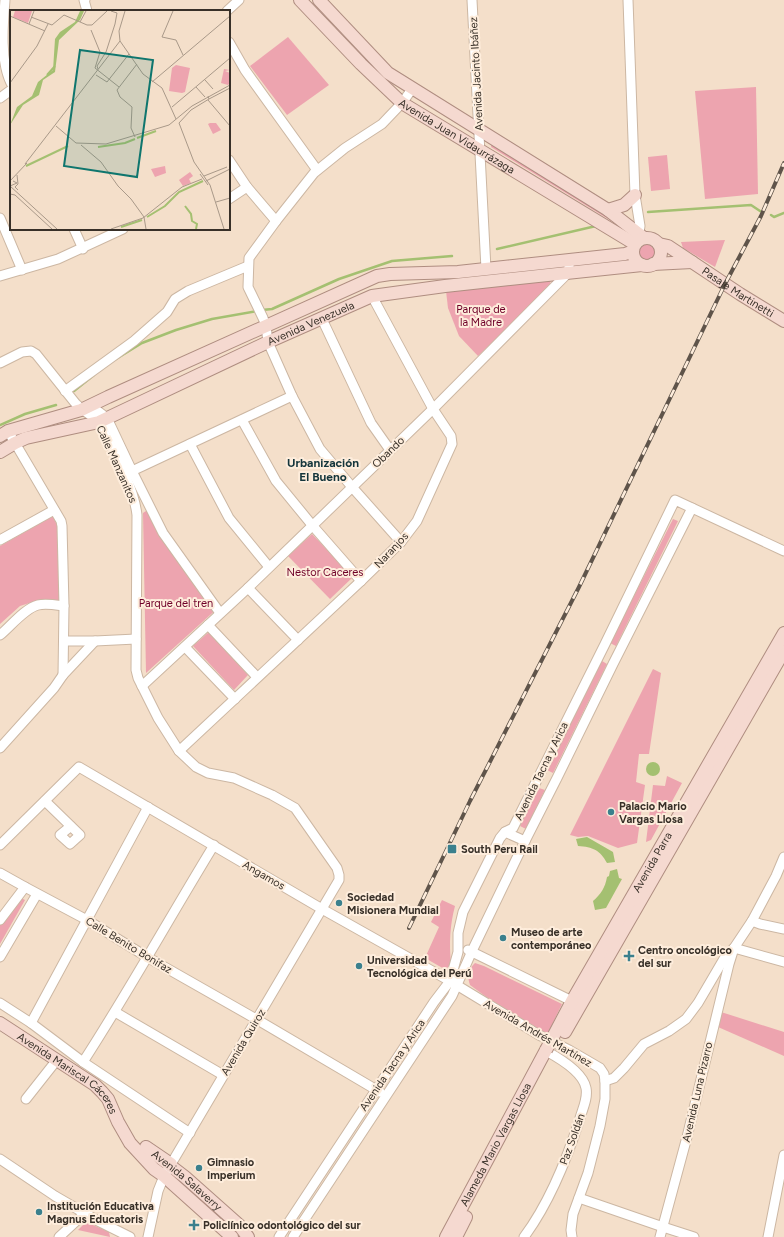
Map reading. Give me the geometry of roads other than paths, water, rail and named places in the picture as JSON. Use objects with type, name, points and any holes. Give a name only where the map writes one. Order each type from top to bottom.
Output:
[{"type":"main road","name":"Avenida Juan Vidaurrázaga","points":[[300,0],[361,64],[402,103],[512,170],[642,239]]},
{"type":"main road","name":"Avenida Juan Vidaurrázaga","points":[[324,2],[388,73],[608,210],[642,239]]},
{"type":"main road","points":[[512,170],[521,156]]},
{"type":"main road","points":[[608,210],[624,205],[635,195]]},
{"type":"main road","points":[[642,239],[661,253],[657,262],[648,265],[639,263],[634,258],[642,239]]},
{"type":"main road","name":"Avenida Venezuela","points":[[4,434],[82,406],[265,322],[377,276],[390,274],[458,272],[625,254],[642,239]]},
{"type":"main road","name":"Pasaje Martinetti","points":[[642,239],[668,246],[729,287],[784,321]]},
{"type":"main road","name":"Pasaje Martinetti","points":[[648,265],[692,262]]},
{"type":"main road","name":"Avenida Venezuela","points":[[0,452],[26,438],[103,420],[268,342],[372,296],[568,272],[596,271],[648,265]]},
{"type":"main road","name":"Avenida Parra","points":[[549,1053],[784,633]]},
{"type":"main road","name":"Avenida Parra","points":[[576,1003],[784,652]]},
{"type":"main road","name":"Avenida Mariscal Cáceres","points":[[0,1023],[94,1085],[102,1092],[111,1105],[118,1122],[130,1143],[154,1168],[164,1176]]},
{"type":"main road","name":"Alameda Mario Vargas Llosa","points":[[446,1237],[549,1053]]},
{"type":"main road","name":"Alameda Mario Vargas Llosa","points":[[456,1237],[549,1053]]},
{"type":"main road","name":"Avenida Mariscal Cáceres","points":[[125,1133],[171,1164]]},
{"type":"main road","name":"Avenida Salaverry","points":[[146,1147],[185,1178],[239,1225],[248,1237]]},
{"type":"main road","name":"Avenida Salaverry","points":[[164,1176],[232,1237]]},
{"type":"street","points":[[84,0],[87,10]]},
{"type":"street","points":[[227,10],[239,0]]},
{"type":"street","name":"Avenida Jacinto Ibáñez","points":[[472,0],[486,269]]},
{"type":"street","points":[[628,0],[635,195],[642,239]]},
{"type":"street","points":[[312,13],[324,2]]},
{"type":"street","points":[[3,3],[2,54],[7,75],[10,80]]},
{"type":"street","points":[[230,44],[245,70],[317,170]]},
{"type":"street","points":[[401,542],[352,487],[320,448],[292,396],[268,342],[265,322],[248,287],[248,258],[314,173],[345,148],[382,124],[402,103],[412,89]]},
{"type":"street","points":[[0,98],[10,91]]},
{"type":"street","points":[[230,162],[247,187],[276,221]]},
{"type":"street","points":[[230,198],[247,187]]},
{"type":"street","points":[[0,218],[22,270]]},
{"type":"street","points":[[74,230],[83,248]]},
{"type":"street","points":[[0,276],[58,259],[121,230]]},
{"type":"street","points":[[568,272],[569,260]]},
{"type":"street","points":[[66,392],[134,341],[167,312],[175,299],[188,291],[248,266]]},
{"type":"street","name":"Obando","points":[[142,686],[248,588],[433,409],[568,272]]},
{"type":"street","name":"Naranjos","points":[[179,751],[401,542],[417,521],[452,444],[451,436],[433,409],[372,296]]},
{"type":"street","points":[[322,319],[371,423],[390,450]]},
{"type":"street","points":[[0,363],[22,352],[31,351],[36,354],[66,392],[82,406],[103,420],[132,471],[163,533],[220,613]]},
{"type":"street","points":[[132,471],[292,396]]},
{"type":"street","name":"Calle Manzanitos","points":[[103,420],[114,452],[136,504],[136,670],[138,678],[158,718],[179,751],[196,767],[208,773],[234,778],[272,794],[295,808],[301,815],[337,868],[339,875],[339,880],[322,909]]},
{"type":"street","points":[[242,420],[276,481],[312,526],[361,581]]},
{"type":"street","points":[[4,434],[15,443],[62,526],[64,606],[63,675]]},
{"type":"street","points":[[190,444],[229,518],[269,567]]},
{"type":"street","name":"Avenida Tacna y Arica","points":[[279,1237],[434,1002],[454,983],[472,951],[524,841],[692,508],[675,500],[513,828],[505,832],[500,838],[463,912],[458,932],[459,947],[455,965],[454,983],[452,996],[293,1237]]},
{"type":"street","points":[[692,508],[784,552]]},
{"type":"street","points":[[0,540],[54,510]]},
{"type":"street","points":[[248,588],[298,640]]},
{"type":"street","points":[[0,635],[28,610],[36,605],[44,604],[64,606]]},
{"type":"street","points":[[208,625],[257,677]]},
{"type":"street","points":[[64,641],[136,639]]},
{"type":"street","points":[[0,748],[54,688],[63,675],[95,641]]},
{"type":"street","points":[[185,647],[235,698]]},
{"type":"street","points":[[602,650],[617,657]]},
{"type":"street","name":"Angamos","points":[[45,801],[79,767],[322,909],[454,983]]},
{"type":"street","points":[[538,777],[554,784]]},
{"type":"street","points":[[0,845],[45,801],[71,826]]},
{"type":"street","points":[[31,1023],[148,807]]},
{"type":"street","points":[[505,832],[524,841]]},
{"type":"street","points":[[83,1062],[115,1012],[146,957],[214,845]]},
{"type":"street","points":[[572,1237],[571,1230],[573,1214],[588,1173],[600,1126],[605,1081],[614,1078],[644,1044],[669,1031],[686,1018],[694,1009],[725,957],[734,948],[752,921],[776,876],[784,857]]},
{"type":"street","name":"Calle Benito Bonifaz","points":[[0,872],[37,894],[87,920],[146,957],[256,1019],[386,1096]]},
{"type":"street","points":[[0,920],[25,887]]},
{"type":"street","points":[[0,957],[37,894]]},
{"type":"street","name":"Avenida Quiroz","points":[[148,1237],[158,1191],[164,1176],[322,909]]},
{"type":"street","points":[[752,921],[784,929]]},
{"type":"street","points":[[459,947],[472,951],[576,1003]]},
{"type":"street","points":[[734,948],[784,962]]},
{"type":"street","name":"Avenida Luna Pizarro","points":[[660,1237],[687,1137],[719,1001],[734,948]]},
{"type":"street","name":"Avenida Andrés Martínez","points":[[454,983],[539,1035],[588,1060],[600,1068],[604,1074],[605,1081]]},
{"type":"street","points":[[0,1003],[31,1023],[83,1062],[190,1133]]},
{"type":"street","points":[[115,1012],[223,1075]]},
{"type":"street","name":"Paz Soldán","points":[[524,1237],[542,1209],[556,1180],[572,1142],[586,1100],[586,1088],[581,1078],[571,1068],[549,1053]]},
{"type":"street","points":[[26,1099],[56,1060]]},
{"type":"street","points":[[768,1237],[784,1155]]},
{"type":"street","points":[[1,1162],[55,1196],[130,1237]]},
{"type":"street","points":[[578,1198],[694,1237]]},
{"type":"street","points":[[58,1237],[85,1213]]},
{"type":"waterway","points":[[648,212],[751,205],[760,211]]},
{"type":"waterway","points":[[771,215],[774,217],[784,213]]},
{"type":"waterway","points":[[497,249],[596,226]]},
{"type":"waterway","points":[[262,310],[272,309],[339,279],[392,261],[452,256]]},
{"type":"waterway","points":[[116,359],[142,343],[176,330],[212,319],[258,311]]},
{"type":"waterway","points":[[74,391],[94,375]]},
{"type":"waterway","points":[[0,425],[25,414],[56,405]]},
{"type":"railway","points":[[409,928],[470,801],[579,587],[725,284],[761,216],[784,163]]},
{"type":"place","name":"Palacio Mario Vargas Llosa","points":[[611,812]]},
{"type":"place","name":"South Peru Rail","points":[[452,849]]},
{"type":"place","name":"Sociedad Misionera Mundial","points":[[339,903]]},
{"type":"place","name":"Museo de arte contemporáneo","points":[[503,938]]},
{"type":"place","name":"Centro oncológico del sur","points":[[629,956]]},
{"type":"place","name":"Universidad Tecnológica del Perú","points":[[359,966]]},
{"type":"place","name":"Gimnasio Imperium","points":[[199,1168]]},
{"type":"place","name":"Institución Educativa Magnus Educatoris","points":[[39,1212]]},
{"type":"place","name":"Policlínico odontológico del sur","points":[[194,1225]]},
{"type":"district","name":"Urbanización El Bueno","points":[[323,470]]},
{"type":"park label","name":"Parque de la Madre","points":[[481,315]]},
{"type":"park label","name":"Nestor Caceres","points":[[325,572]]},
{"type":"park label","name":"Parque del tren","points":[[176,603]]}]
